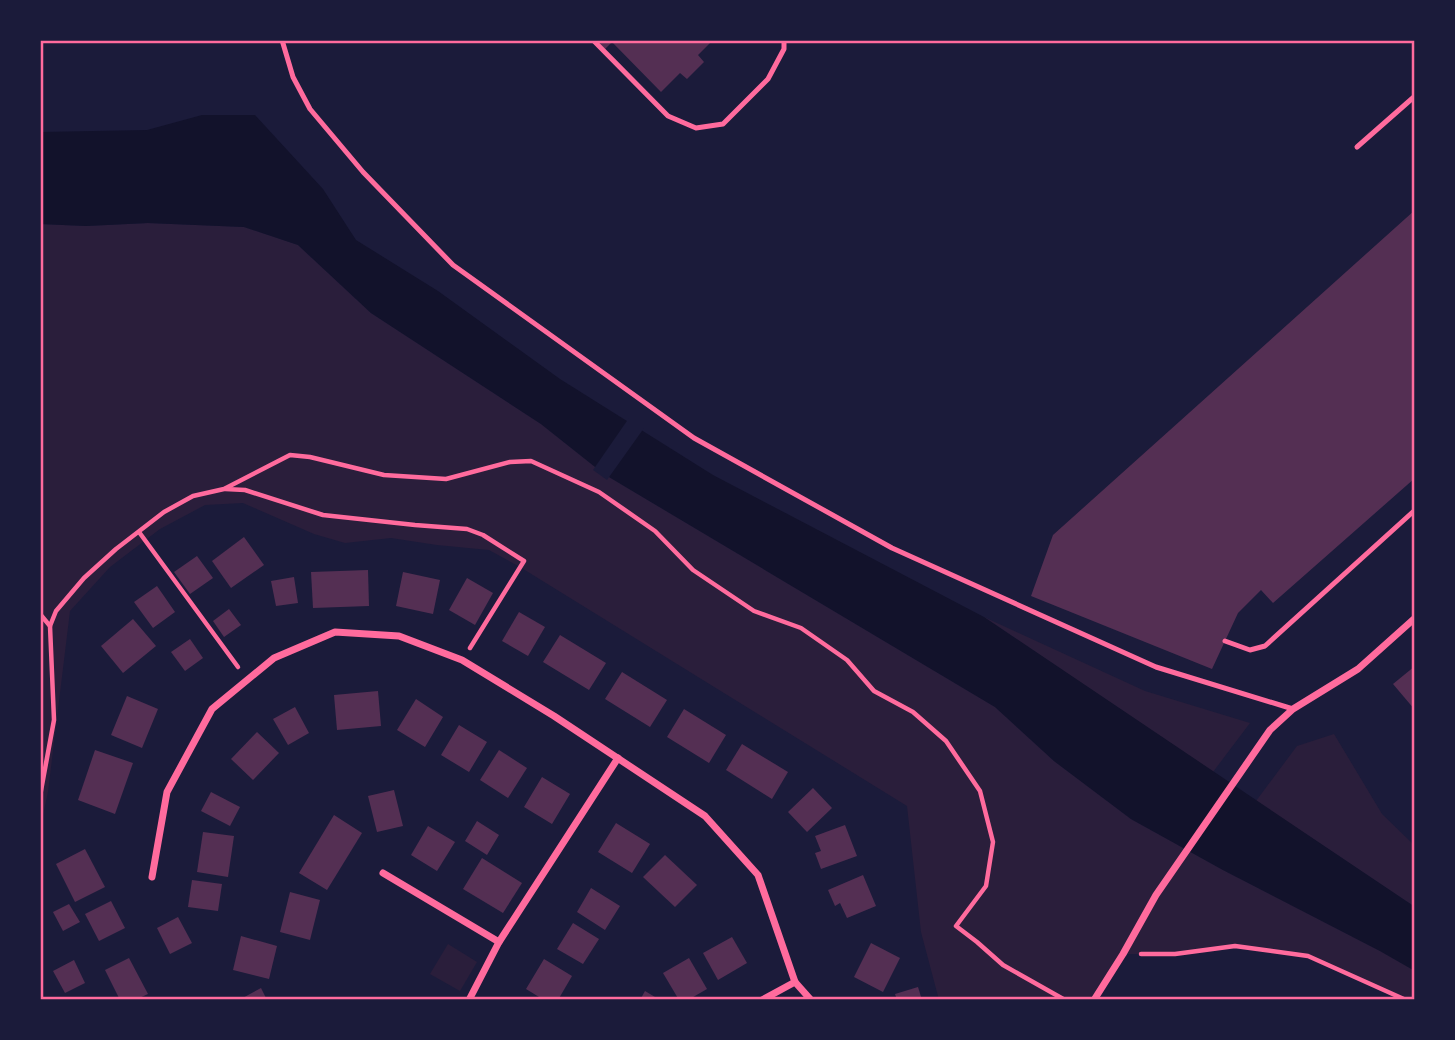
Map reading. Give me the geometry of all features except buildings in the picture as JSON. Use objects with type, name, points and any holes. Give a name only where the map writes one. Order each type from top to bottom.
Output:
[{"type":"street","points":[[1094,1000],[1156,895],[1270,730],[1293,709],[1358,669],[1415,618]]},
{"type":"street","points":[[152,877],[167,792],[212,709],[274,658],[335,632],[399,636],[462,660],[554,716],[705,816],[758,875],[795,982],[811,1000]]},
{"type":"street","points":[[469,1000],[499,942],[618,758]]},
{"type":"street","points":[[383,873],[499,942]]},
{"type":"street","points":[[762,1000],[795,982]]},
{"type":"lane","points":[[282,40],[293,77],[310,109],[363,172],[453,265],[694,438],[892,548],[1156,667],[1293,709]]},
{"type":"lane","points":[[593,40],[668,116],[696,128],[723,124],[768,79],[784,49],[784,40]]},
{"type":"lane","points":[[1357,147],[1415,96]]},
{"type":"lane","points":[[1225,641],[1250,650],[1265,646],[1415,510]]},
{"type":"path","points":[[40,796],[54,720],[50,626],[56,611],[84,578],[164,512],[193,496],[224,489],[290,456],[310,457],[384,475],[446,479],[510,462],[531,461],[599,492],[655,531],[693,570],[754,611],[801,628],[847,660],[874,691],[913,712],[946,741],[980,791],[993,842],[986,886],[956,926],[1003,965],[1065,1000]]},
{"type":"path","points":[[224,489],[245,490],[323,515],[467,529],[483,535],[524,561],[462,660]]},
{"type":"path","points":[[139,532],[247,680]]},
{"type":"path","points":[[40,614],[50,626]]},
{"type":"path","points":[[1123,954],[1175,954],[1235,946],[1308,956],[1406,1000]]},
{"type":"shaded area","points":[[202,115],[255,115],[323,189],[356,240],[438,291],[560,379],[713,475],[984,617],[1415,907],[1415,971],[1131,819],[1054,761],[995,707],[604,474],[541,424],[371,313],[298,245],[244,227],[148,223],[86,226],[40,224],[40,132],[147,130]]},
{"type":"shaded area","points":[[148,223],[244,227],[298,245],[371,313],[541,424],[604,474],[995,707],[1054,761],[1131,819],[1415,971],[1415,1000],[1406,1000],[1308,956],[1235,946],[1175,954],[1123,954],[1094,1000],[939,1000],[921,932],[907,806],[489,550],[391,538],[345,543],[314,534],[243,503],[205,505],[160,529],[110,567],[70,611],[48,792],[40,829],[40,224],[86,226]]},
{"type":"shaded area","points":[[984,617],[1145,691],[1250,723],[1213,772]]},
{"type":"shaded area","points":[[1334,734],[1382,814],[1415,846],[1415,907],[1256,801],[1297,746]]},
{"type":"shaded area","points":[[448,944],[477,962],[460,991],[430,974]]},
{"type":"pier","points":[[629,418],[644,428],[607,480],[593,470]]}]
